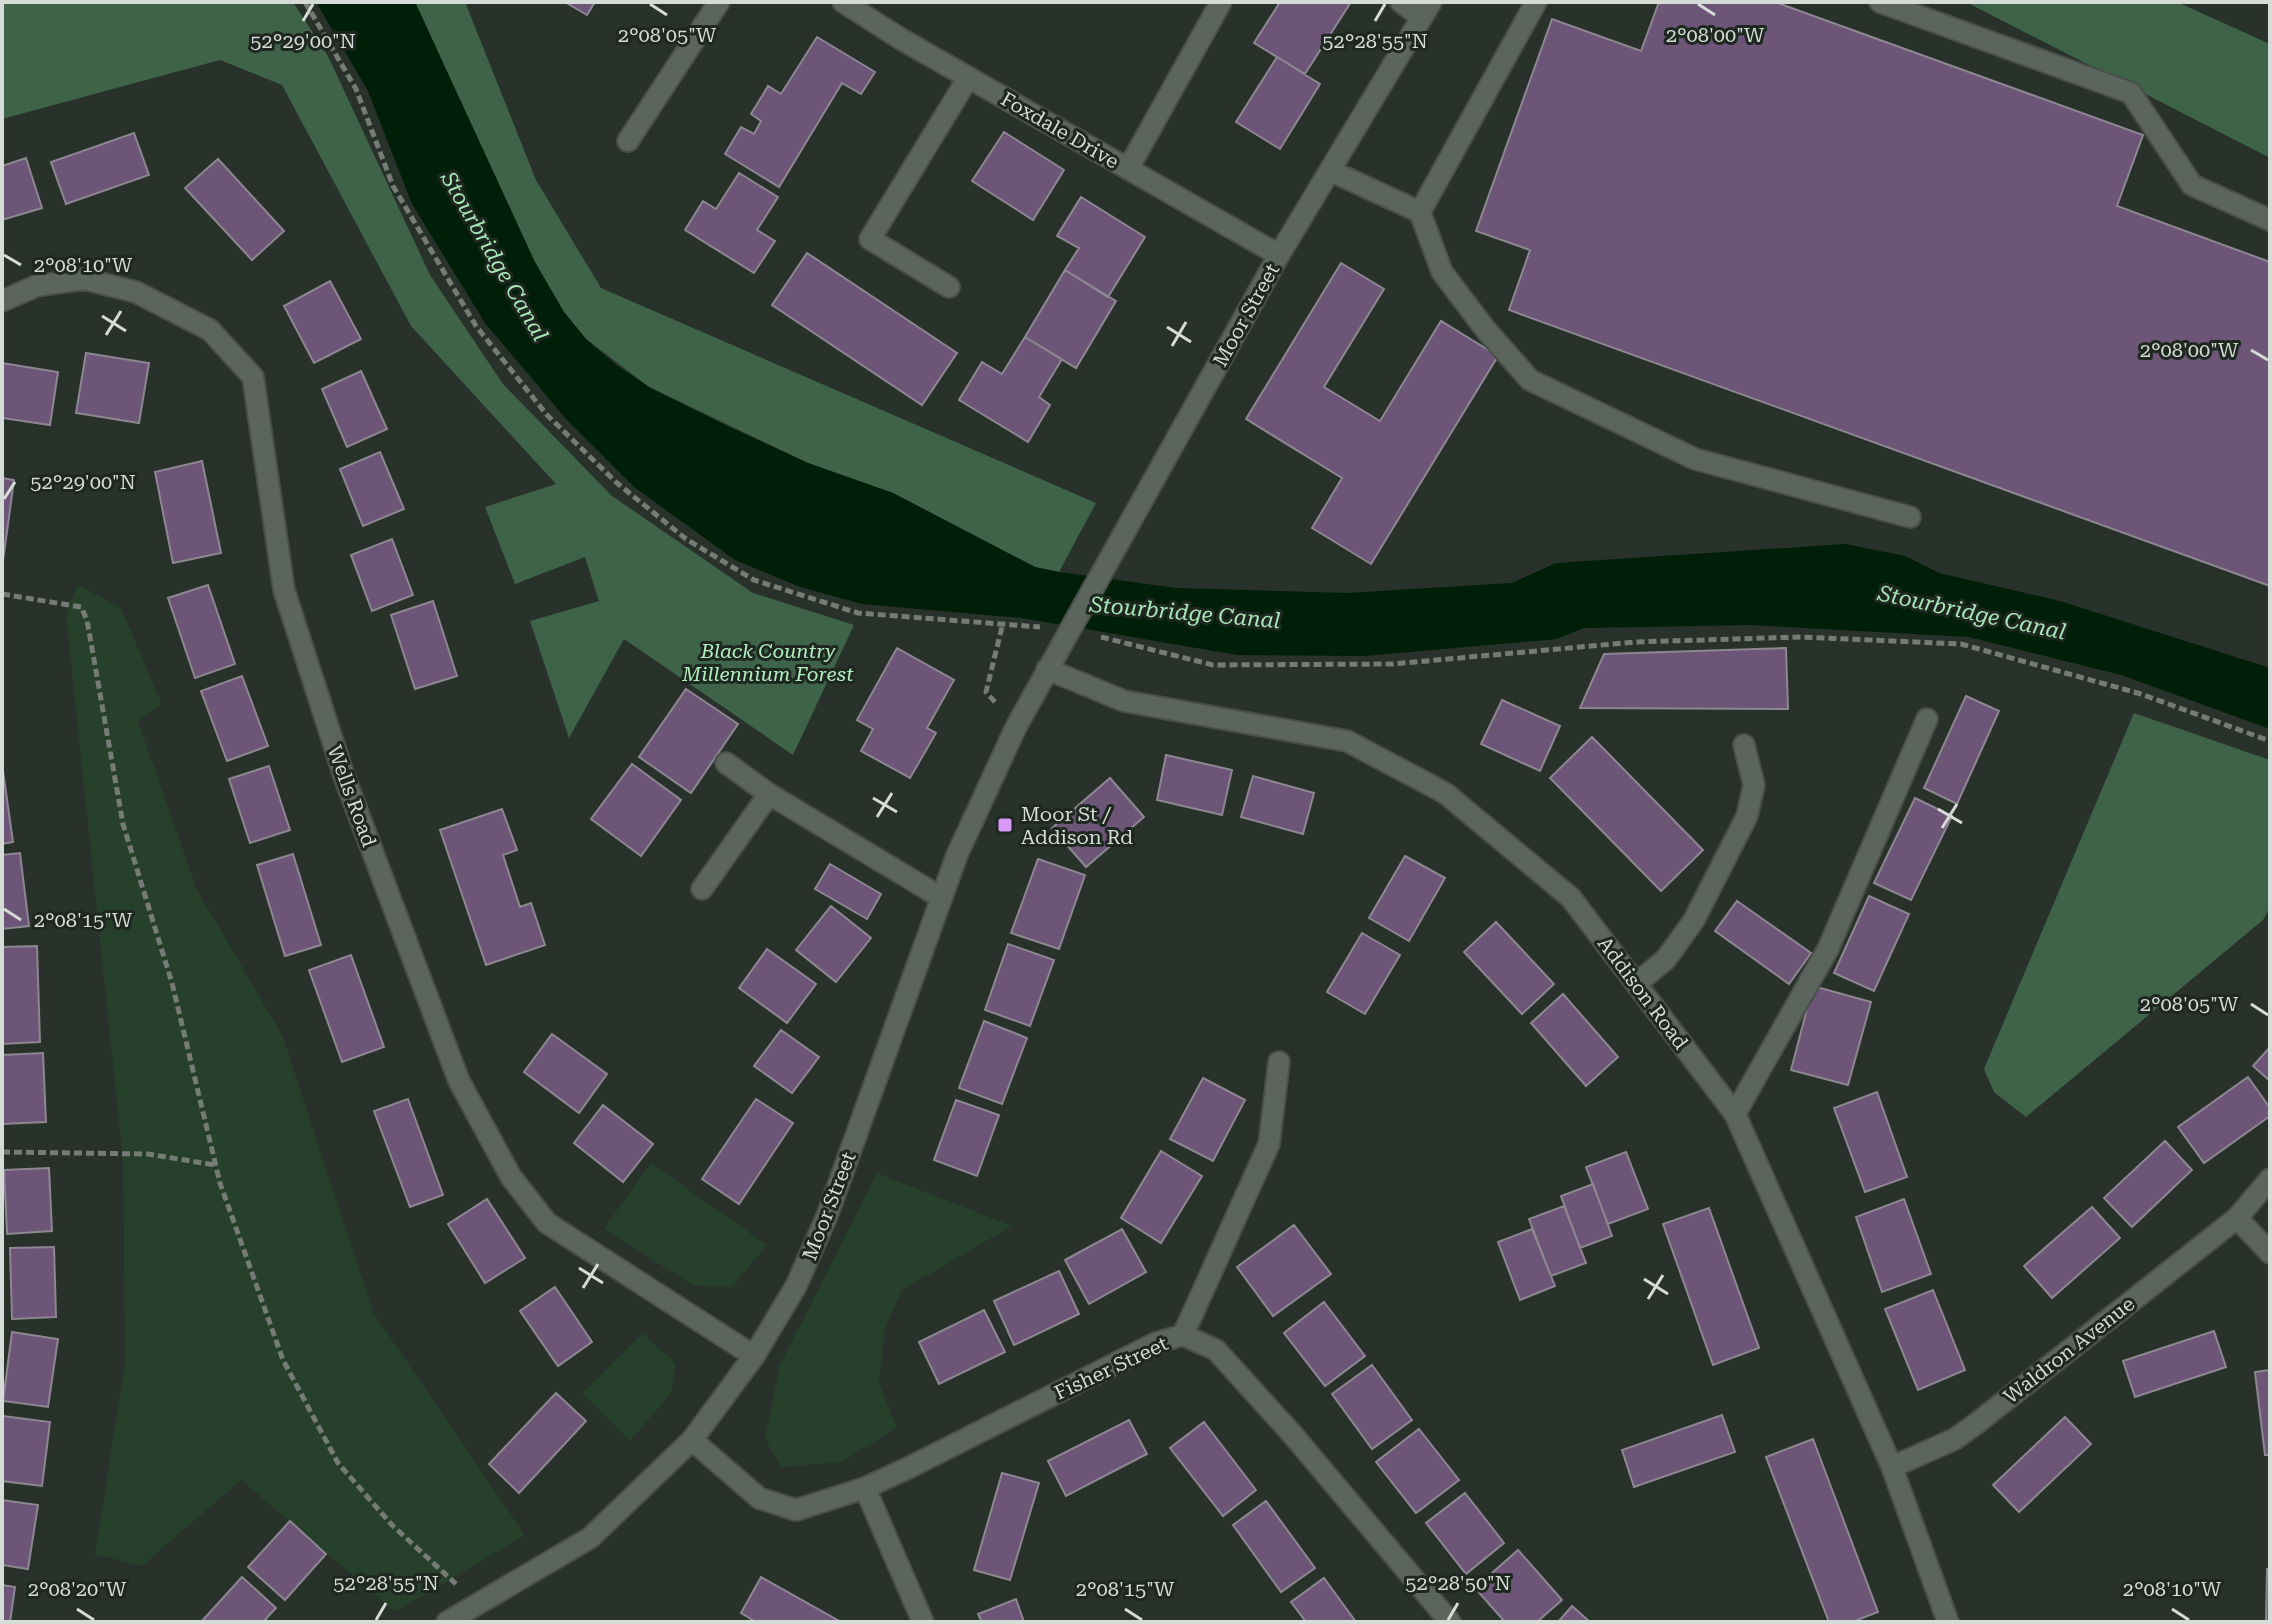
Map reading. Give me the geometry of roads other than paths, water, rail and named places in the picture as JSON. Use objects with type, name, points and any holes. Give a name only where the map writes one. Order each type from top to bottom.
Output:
[{"type":"street","points":[[628,141],[719,2]]},
{"type":"street","name":"Foxdale Drive","points":[[843,2],[968,78],[1279,255]]},
{"type":"street","points":[[1128,169],[1221,2]]},
{"type":"street","points":[[1401,2],[1426,9]]},
{"type":"street","points":[[1420,212],[1536,2]]},
{"type":"street","points":[[1880,2],[2131,93],[2192,185],[2270,220]]},
{"type":"street","name":"Moor Street","points":[[447,1622],[590,1538],[692,1440],[754,1356],[796,1286],[827,1216],[957,855],[1016,727],[1279,255],[1426,9]]},
{"type":"street","points":[[949,287],[870,239],[968,78]]},
{"type":"street","points":[[1331,171],[1420,212],[1442,272],[1486,330],[1530,380],[1695,459],[1910,517]]},
{"type":"street","name":"Wells Road","points":[[2,301],[36,286],[84,279],[136,292],[210,330],[253,377],[284,590],[344,776],[459,1081],[511,1177],[547,1223],[754,1356]]},
{"type":"street","name":"Addison Road","points":[[1047,669],[1124,701],[1347,741],[1445,793],[1571,898],[1735,1114],[1892,1467],[1948,1622]]},
{"type":"street","points":[[1735,1114],[1828,949],[1927,719]]},
{"type":"street","points":[[1636,984],[1666,959],[1694,920],[1747,816],[1754,785],[1744,745]]},
{"type":"street","points":[[726,763],[769,794],[942,898]]},
{"type":"street","points":[[702,889],[769,794]]},
{"type":"street","points":[[1183,1335],[1269,1144],[1279,1062]]},
{"type":"street","name":"Waldron Avenue","points":[[1892,1467],[1955,1439],[1977,1423],[2237,1218],[2270,1179]]},
{"type":"street","points":[[2237,1218],[2270,1253]]},
{"type":"street","name":"Fisher Street","points":[[692,1440],[759,1498],[796,1510],[865,1488],[1156,1343],[1183,1335],[1216,1350],[1293,1435],[1450,1622]]},
{"type":"street","points":[[865,1488],[923,1622]]},
{"type":"water","name":"Stourbridge Canal","points":[[316,2],[415,2],[535,262],[564,312],[586,339],[616,365],[649,387],[725,425],[808,463],[893,493],[1035,567],[1176,588],[1347,593],[1512,583],[1556,563],[1845,544],[1905,556],[1939,573],[2060,601],[2270,668],[2270,729],[2121,675],[1969,637],[1750,625],[1584,628],[1557,639],[1364,656],[1237,655],[1022,618],[862,604],[800,587],[735,560],[634,487],[567,420],[485,323],[412,204],[368,91]]},
{"type":"place","name":"Moor St / Addison Rd","points":[[1005,825]]},
{"type":"park label","name":"Black Country Millennium Forest","points":[[768,662]]}]
